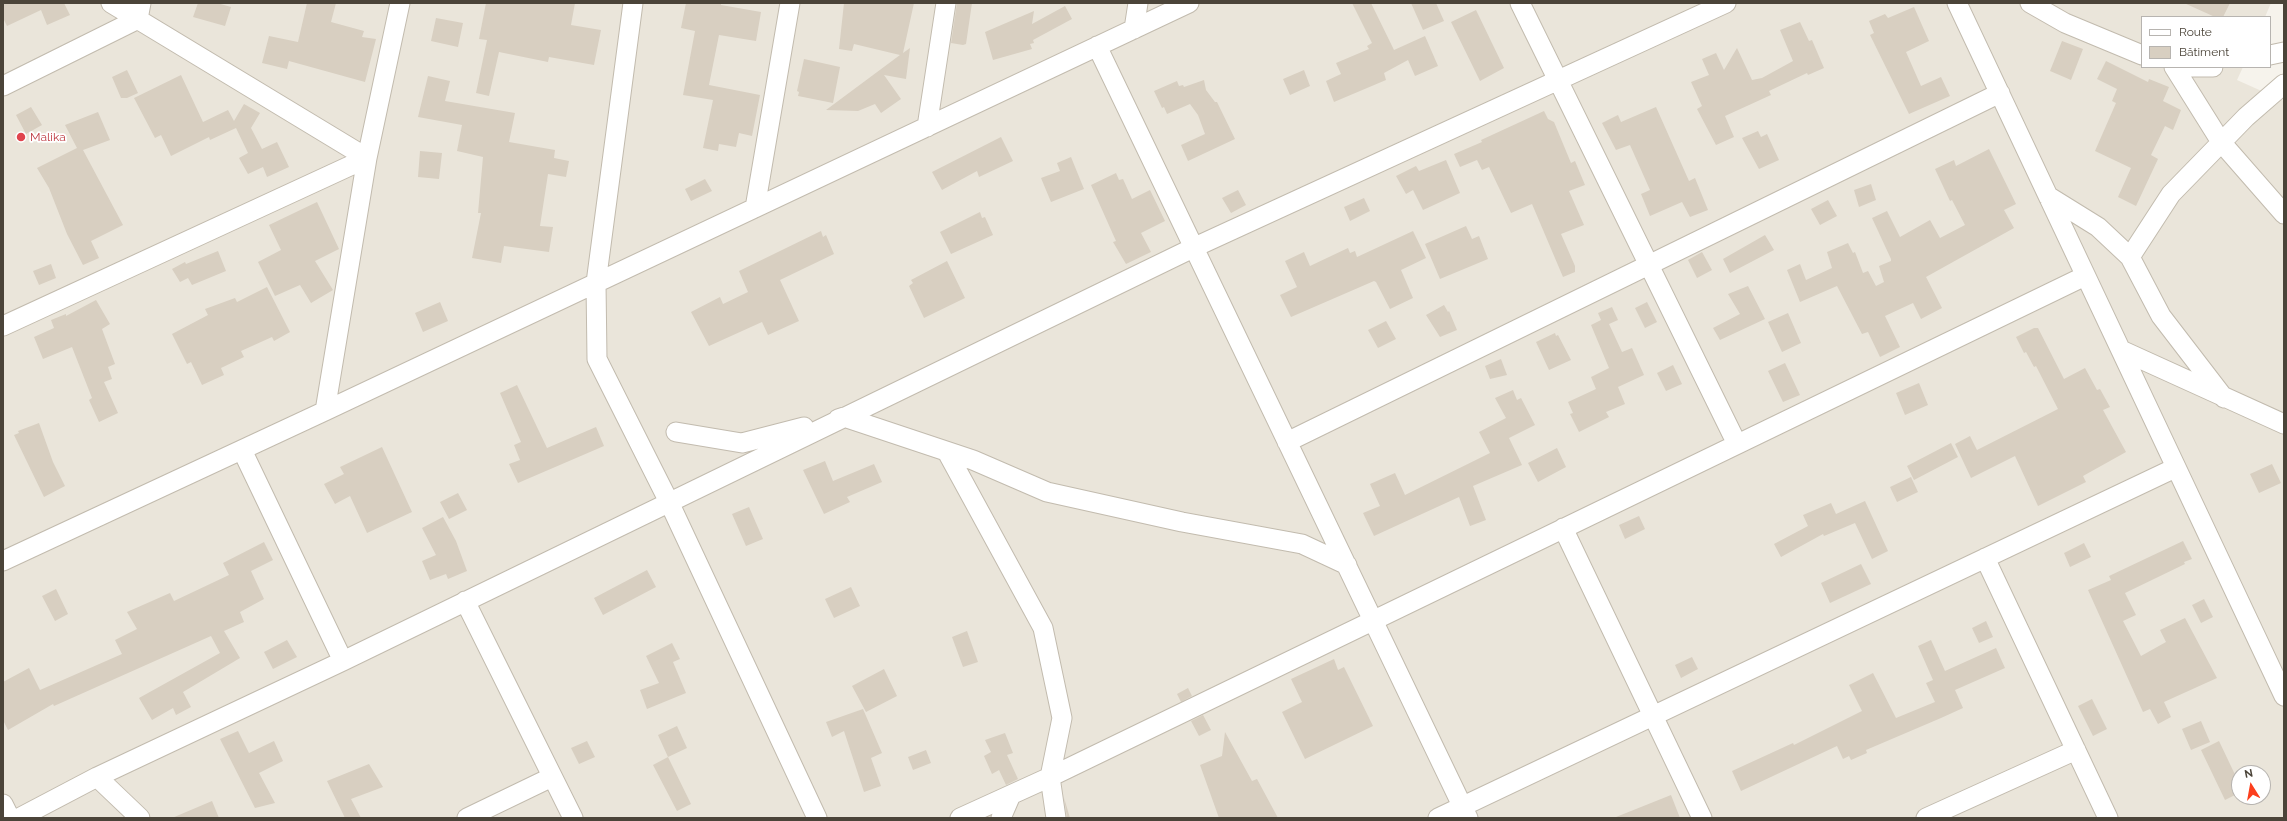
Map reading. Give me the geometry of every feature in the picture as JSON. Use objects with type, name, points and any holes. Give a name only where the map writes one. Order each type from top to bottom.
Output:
[{"type":"street","points":[[111,3],[139,11],[367,158]]},
{"type":"street","points":[[325,411],[367,158],[400,3]]},
{"type":"street","points":[[633,3],[596,283],[597,359],[669,502],[817,818]]},
{"type":"street","points":[[755,208],[790,3]]},
{"type":"street","points":[[927,127],[946,3]]},
{"type":"street","points":[[1134,29],[1138,3]]},
{"type":"street","points":[[3,561],[325,411],[1189,3]]},
{"type":"street","points":[[1520,3],[1736,444]]},
{"type":"street","points":[[19,818],[97,777],[343,661],[1195,246],[1726,3]]},
{"type":"street","points":[[1957,3],[2175,468],[2284,696]]},
{"type":"street","points":[[2030,3],[2065,23],[2141,56]]},
{"type":"street","points":[[3,86],[139,11]]},
{"type":"street","points":[[1097,46],[1195,246],[1287,442],[1466,812]]},
{"type":"street","points":[[2271,55],[2284,52]]},
{"type":"street","points":[[2175,68],[2221,142],[2284,214]]},
{"type":"street","points":[[2130,256],[2171,194],[2246,117],[2284,84]]},
{"type":"street","points":[[1287,442],[2000,93]]},
{"type":"street","points":[[3,326],[367,158]]},
{"type":"street","points":[[2048,196],[2098,227],[2130,256],[2161,316],[2224,398]]},
{"type":"street","points":[[960,818],[1050,777],[2085,276]]},
{"type":"street","points":[[2121,350],[2284,424]]},
{"type":"street","points":[[676,432],[742,443],[844,417],[973,460],[1047,492],[1182,522],[1302,544],[1347,565]]},
{"type":"street","points":[[242,450],[343,661]]},
{"type":"street","points":[[947,452],[1043,628],[1062,718],[1050,777],[1056,818]]},
{"type":"street","points":[[1438,818],[1466,812],[1653,716],[2175,468]]},
{"type":"street","points":[[1563,528],[1702,818]]},
{"type":"street","points":[[1985,558],[2108,818]]},
{"type":"street","points":[[465,601],[573,818]]},
{"type":"street","points":[[1926,818],[2076,750]]},
{"type":"street","points":[[97,777],[140,818]]},
{"type":"street","points":[[467,818],[552,777]]},
{"type":"street","points":[[1001,818],[1011,795]]},
{"type":"street","points":[[3,804],[10,818]]},
{"type":"shaded area","points":[[3,3],[2271,3],[2265,16],[2141,16],[2141,68],[2243,68],[2237,80],[2284,101],[2284,818],[3,818]]},
{"type":"building","points":[[3,3],[64,3],[70,15],[47,25],[41,10],[7,26],[3,18]]},
{"type":"building","points":[[198,3],[217,3],[231,7],[225,26],[193,17]]},
{"type":"building","points":[[307,3],[336,3],[331,22],[364,31],[362,37],[376,39],[365,82],[289,61],[287,69],[262,63],[269,36],[298,42]]},
{"type":"building","points":[[486,3],[575,3],[571,25],[601,30],[594,65],[549,57],[548,62],[499,52],[489,96],[476,93],[487,40],[479,39]]},
{"type":"building","points":[[686,3],[721,3],[721,5],[761,12],[756,41],[719,35],[709,85],[760,95],[752,136],[739,133],[736,147],[719,144],[718,151],[703,148],[713,100],[683,95],[695,31],[681,28]]},
{"type":"building","points":[[844,3],[914,3],[903,53],[910,48],[906,79],[884,75],[901,99],[881,113],[875,104],[858,111],[826,110],[900,55],[854,44],[852,51],[839,49]]},
{"type":"building","points":[[957,3],[972,3],[966,44],[963,45],[951,43]]},
{"type":"building","points":[[1352,3],[1371,3],[1394,50],[1425,36],[1438,66],[1415,76],[1408,60],[1384,73],[1386,80],[1334,102],[1326,81],[1341,74],[1336,63],[1369,49],[1367,46],[1372,43]]},
{"type":"building","points":[[1411,3],[1436,3],[1444,21],[1423,30]]},
{"type":"building","points":[[2184,3],[2230,3],[2224,16],[2213,16]]},
{"type":"building","points":[[1065,6],[1072,19],[1033,40],[1034,43],[1030,44],[1032,49],[993,60],[985,32],[1034,11],[1032,24]]},
{"type":"building","points":[[1914,7],[1929,41],[1906,52],[1921,86],[1941,77],[1950,96],[1909,114],[1870,35],[1874,33],[1869,21],[1885,14],[1888,18]]},
{"type":"building","points":[[1476,10],[1504,68],[1480,81],[1451,22]]},
{"type":"building","points":[[436,18],[463,23],[458,47],[431,41]]},
{"type":"building","points":[[1800,22],[1809,41],[1812,40],[1824,68],[1808,75],[1807,73],[1769,91],[1771,95],[1725,116],[1734,137],[1716,145],[1697,109],[1702,106],[1691,82],[1709,75],[1702,59],[1716,53],[1724,70],[1737,48],[1752,80],[1762,78],[1793,61],[1780,30]]},
{"type":"building","points":[[2062,41],[2083,49],[2071,80],[2050,71]]},
{"type":"building","points":[[804,59],[840,67],[833,103],[798,96],[799,92],[797,91]]},
{"type":"building","points":[[2106,61],[2148,82],[2149,79],[2169,87],[2163,101],[2181,110],[2173,130],[2165,126],[2151,155],[2158,159],[2136,206],[2118,197],[2131,168],[2095,151],[2116,103],[2112,101],[2117,89],[2097,79]]},
{"type":"building","points":[[127,70],[138,93],[127,98],[121,98],[112,77]]},
{"type":"building","points":[[1304,70],[1310,86],[1290,95],[1283,79]]},
{"type":"building","points":[[181,75],[203,122],[228,110],[234,121],[244,104],[260,113],[251,128],[262,149],[277,142],[289,167],[267,177],[263,167],[248,174],[239,158],[248,153],[236,128],[210,140],[209,137],[171,156],[161,135],[155,138],[134,98]]},
{"type":"building","points":[[428,76],[450,81],[445,101],[515,113],[509,142],[555,150],[554,158],[569,161],[566,177],[548,174],[540,226],[553,227],[549,252],[504,246],[501,263],[472,258],[481,213],[478,213],[483,157],[457,151],[462,125],[418,117]]},
{"type":"building","points":[[1204,80],[1206,90],[1215,102],[1217,102],[1235,139],[1188,161],[1181,145],[1205,134],[1198,115],[1190,104],[1167,114],[1164,107],[1162,108],[1154,91],[1177,81],[1179,86],[1183,85],[1184,87]]},
{"type":"building","points":[[31,107],[42,125],[26,134],[16,115]]},
{"type":"building","points":[[1656,107],[1689,181],[1695,178],[1708,210],[1690,217],[1682,202],[1650,216],[1641,194],[1650,190],[1630,145],[1616,150],[1602,123],[1618,115],[1621,122]]},
{"type":"building","points":[[1544,111],[1548,119],[1554,122],[1571,163],[1575,161],[1585,185],[1569,191],[1584,225],[1561,234],[1575,266],[1575,272],[1563,277],[1532,204],[1511,213],[1489,167],[1482,170],[1477,160],[1460,167],[1454,154],[1482,142],[1481,140]]},
{"type":"building","points":[[98,112],[110,140],[83,150],[123,225],[91,241],[99,258],[83,265],[67,234],[49,188],[37,168],[77,148],[65,125]]},
{"type":"building","points":[[1758,131],[1761,137],[1767,134],[1779,160],[1759,169],[1742,138]]},
{"type":"building","points":[[1001,137],[1013,161],[979,177],[977,171],[942,190],[932,172]]},
{"type":"building","points":[[1989,149],[2016,204],[2004,210],[2014,228],[1926,277],[1942,308],[1921,319],[1913,303],[1885,316],[1900,347],[1880,357],[1868,332],[1862,334],[1837,286],[1800,302],[1787,270],[1800,264],[1806,280],[1832,268],[1827,252],[1848,243],[1853,253],[1855,252],[1863,273],[1868,271],[1876,286],[1884,282],[1879,266],[1891,261],[1891,259],[1872,218],[1887,211],[1900,237],[1930,220],[1940,238],[1965,225],[1952,200],[1950,201],[1935,169],[1954,160],[1956,166]]},
{"type":"building","points":[[420,151],[442,153],[439,179],[418,177]]},
{"type":"building","points":[[1071,157],[1084,189],[1051,202],[1041,178],[1060,171],[1057,163]]},
{"type":"building","points":[[1446,160],[1460,193],[1423,210],[1413,190],[1406,194],[1396,176],[1416,166],[1419,171]]},
{"type":"building","points":[[1116,173],[1119,180],[1123,179],[1132,199],[1150,190],[1165,221],[1141,233],[1151,252],[1126,264],[1113,242],[1116,241],[1091,185]]},
{"type":"building","points":[[705,179],[712,191],[691,201],[685,189]]},
{"type":"building","points":[[1871,184],[1876,200],[1859,207],[1854,190]]},
{"type":"building","points":[[1238,190],[1246,205],[1231,213],[1222,198]]},
{"type":"building","points":[[1364,198],[1370,211],[1350,221],[1344,207]]},
{"type":"building","points":[[1828,200],[1837,216],[1820,225],[1811,209]]},
{"type":"building","points":[[317,202],[339,249],[315,261],[333,290],[311,303],[300,285],[275,296],[258,262],[281,250],[269,225]]},
{"type":"building","points":[[980,212],[982,218],[985,217],[993,235],[951,254],[940,232]]},
{"type":"building","points":[[1466,226],[1472,239],[1479,236],[1488,259],[1440,279],[1425,244]]},
{"type":"building","points":[[821,231],[823,237],[826,235],[834,254],[780,280],[799,321],[768,335],[762,322],[709,346],[691,312],[720,297],[723,304],[748,292],[739,271]]},
{"type":"building","points":[[1413,231],[1426,258],[1401,270],[1413,298],[1390,309],[1376,282],[1374,281],[1291,317],[1280,295],[1297,287],[1285,261],[1304,252],[1310,266],[1348,248],[1350,253],[1355,251],[1357,257]]},
{"type":"building","points":[[1765,235],[1774,250],[1730,273],[1723,259]]},
{"type":"building","points":[[218,251],[226,271],[192,285],[188,278],[180,282],[172,269],[185,262],[186,264]]},
{"type":"building","points":[[1702,252],[1712,270],[1697,278],[1688,260]]},
{"type":"building","points":[[947,261],[965,298],[924,318],[909,286],[913,283],[911,280]]},
{"type":"building","points":[[51,264],[56,278],[39,285],[33,271]]},
{"type":"building","points":[[1748,286],[1765,319],[1720,340],[1713,328],[1740,314],[1728,294]]},
{"type":"building","points":[[267,287],[290,332],[274,341],[272,337],[241,351],[244,357],[221,368],[224,375],[202,385],[191,362],[187,364],[172,334],[208,315],[205,309],[235,298],[237,302]]},
{"type":"building","points":[[96,300],[110,324],[102,329],[115,364],[108,367],[112,379],[104,382],[118,413],[99,422],[89,400],[92,398],[72,347],[43,359],[34,337],[54,328],[51,320],[66,314],[66,316]]},
{"type":"building","points":[[440,302],[448,321],[423,332],[415,313]]},
{"type":"building","points":[[1647,302],[1657,322],[1645,328],[1635,308]]},
{"type":"building","points":[[1444,305],[1448,312],[1449,311],[1457,330],[1440,337],[1426,315]]},
{"type":"building","points":[[1612,307],[1618,320],[1609,324],[1622,352],[1632,348],[1644,375],[1618,387],[1625,404],[1606,412],[1609,417],[1579,432],[1570,414],[1573,413],[1568,402],[1596,389],[1591,377],[1609,368],[1591,325],[1601,320],[1598,313]]},
{"type":"building","points":[[1788,313],[1801,343],[1782,352],[1768,322]]},
{"type":"building","points":[[1386,321],[1396,339],[1378,348],[1368,330]]},
{"type":"building","points":[[2034,328],[2038,328],[2064,379],[2085,368],[2097,390],[2100,389],[2110,407],[2103,410],[2126,452],[2083,476],[2086,482],[2038,506],[2015,456],[1971,478],[1955,444],[1970,436],[1977,450],[2058,409],[2036,366],[2034,367],[2026,352],[2024,353],[2016,337]]},
{"type":"building","points":[[1555,333],[1556,336],[1558,335],[1571,360],[1549,370],[1536,342]]},
{"type":"building","points":[[1501,359],[1507,375],[1490,379],[1485,366]]},
{"type":"building","points":[[1785,363],[1800,395],[1783,402],[1768,371]]},
{"type":"building","points":[[1673,365],[1682,384],[1666,391],[1657,373]]},
{"type":"building","points":[[1919,383],[1928,405],[1905,415],[1896,393]]},
{"type":"building","points":[[517,385],[547,448],[596,427],[604,446],[518,483],[509,464],[520,460],[514,445],[521,442],[500,393]]},
{"type":"building","points":[[1513,390],[1517,400],[1521,398],[1535,425],[1509,438],[1522,465],[1473,486],[1486,520],[1470,526],[1459,497],[1374,536],[1363,513],[1380,506],[1370,484],[1395,473],[1405,495],[1490,453],[1479,432],[1506,418],[1495,398]]},
{"type":"building","points":[[39,423],[53,462],[65,486],[44,497],[14,435],[19,433],[18,431]]},
{"type":"building","points":[[1951,443],[1958,457],[1914,480],[1907,466]]},
{"type":"building","points":[[382,447],[412,512],[367,533],[350,496],[335,504],[324,484],[344,474],[340,467]]},
{"type":"building","points":[[1557,448],[1566,467],[1538,482],[1528,463]]},
{"type":"building","points":[[825,461],[833,481],[874,464],[882,482],[847,497],[850,502],[824,514],[803,470]]},
{"type":"building","points":[[2272,464],[2281,483],[2259,493],[2250,474]]},
{"type":"building","points":[[1911,477],[1918,492],[1897,502],[1890,487]]},
{"type":"building","points":[[458,493],[467,510],[449,519],[440,502]]},
{"type":"building","points":[[1865,501],[1888,551],[1872,559],[1855,523],[1824,536],[1823,534],[1781,557],[1774,544],[1808,526],[1803,515],[1831,503],[1836,514]]},
{"type":"building","points":[[749,507],[763,539],[746,546],[732,514]]},
{"type":"building","points":[[1639,516],[1645,529],[1625,539],[1619,525]]},
{"type":"building","points":[[443,517],[456,541],[467,571],[448,579],[446,574],[430,580],[422,561],[436,555],[422,528]]},
{"type":"building","points":[[2183,541],[2192,559],[2184,562],[2185,564],[2125,593],[2136,615],[2123,621],[2141,656],[2166,642],[2160,630],[2185,618],[2217,678],[2164,702],[2171,717],[2158,724],[2150,709],[2143,712],[2088,590],[2111,580],[2109,576]]},
{"type":"building","points":[[264,542],[273,560],[251,571],[264,599],[240,612],[244,622],[224,631],[240,658],[183,692],[191,707],[176,715],[173,708],[152,720],[139,698],[220,653],[211,636],[54,706],[53,704],[8,730],[3,720],[3,682],[29,668],[40,690],[122,654],[115,640],[137,629],[127,612],[170,593],[174,601],[229,575],[223,563]]},
{"type":"building","points":[[2084,543],[2091,557],[2070,567],[2064,553]]},
{"type":"building","points":[[1861,564],[1871,584],[1830,603],[1821,583]]},
{"type":"building","points":[[647,570],[656,587],[603,615],[594,598]]},
{"type":"building","points":[[851,587],[860,606],[834,618],[825,599]]},
{"type":"building","points":[[56,589],[68,614],[55,621],[42,596]]},
{"type":"building","points":[[2204,599],[2213,617],[2201,623],[2192,605]]},
{"type":"building","points":[[1986,621],[1993,637],[1979,643],[1972,628]]},
{"type":"building","points":[[967,631],[978,662],[963,667],[952,637]]},
{"type":"building","points":[[287,640],[297,657],[273,669],[264,652]]},
{"type":"building","points":[[1931,640],[1945,671],[1996,648],[2005,668],[1955,690],[1963,708],[1866,750],[1867,753],[1851,760],[1849,756],[1843,759],[1837,746],[1741,791],[1732,771],[1793,743],[1794,745],[1862,711],[1849,685],[1873,673],[1896,718],[1935,702],[1926,683],[1933,680],[1918,646]]},
{"type":"building","points":[[672,643],[680,659],[673,662],[686,693],[647,709],[640,690],[659,683],[646,656]]},
{"type":"building","points":[[1692,657],[1698,669],[1681,678],[1675,665]]},
{"type":"building","points":[[1334,659],[1338,670],[1344,667],[1373,726],[1305,759],[1282,712],[1302,702],[1291,679]]},
{"type":"building","points":[[884,669],[897,696],[866,712],[852,686]]},
{"type":"building","points":[[1188,688],[1192,696],[1181,702],[1177,694]]},
{"type":"building","points":[[2092,699],[2107,729],[2093,736],[2078,706]]},
{"type":"building","points":[[863,709],[882,753],[871,758],[881,786],[864,792],[844,731],[832,737],[826,722]]},
{"type":"building","points":[[1203,715],[1211,730],[1199,736],[1191,721]]},
{"type":"building","points":[[2201,721],[2210,742],[2191,750],[2182,729]]},
{"type":"building","points":[[677,726],[687,748],[668,757],[658,735]]},
{"type":"building","points":[[238,731],[249,753],[274,741],[283,761],[259,773],[275,803],[255,808],[220,739]]},
{"type":"building","points":[[1225,732],[1252,781],[1257,779],[1278,818],[1219,818],[1200,765],[1222,756]]},
{"type":"building","points":[[1005,733],[1013,753],[1007,755],[1018,779],[1006,785],[999,770],[992,774],[984,756],[991,752],[985,740]]},
{"type":"building","points":[[587,741],[595,757],[579,764],[571,748]]},
{"type":"building","points":[[2219,741],[2231,766],[2231,797],[2225,800],[2201,750]]},
{"type":"building","points":[[926,750],[931,763],[913,770],[908,757]]},
{"type":"building","points":[[668,757],[691,804],[677,811],[653,765]]},
{"type":"building","points":[[369,764],[383,787],[351,799],[361,818],[345,818],[327,781]]},
{"type":"building","points":[[1671,795],[1680,818],[1616,818],[1616,817]]},
{"type":"building","points":[[1064,798],[1065,801],[1070,818],[1067,818]]},
{"type":"building","points":[[212,801],[219,818],[172,818]]},
{"type":"place","name":"Malika","points":[[21,137]]}]
